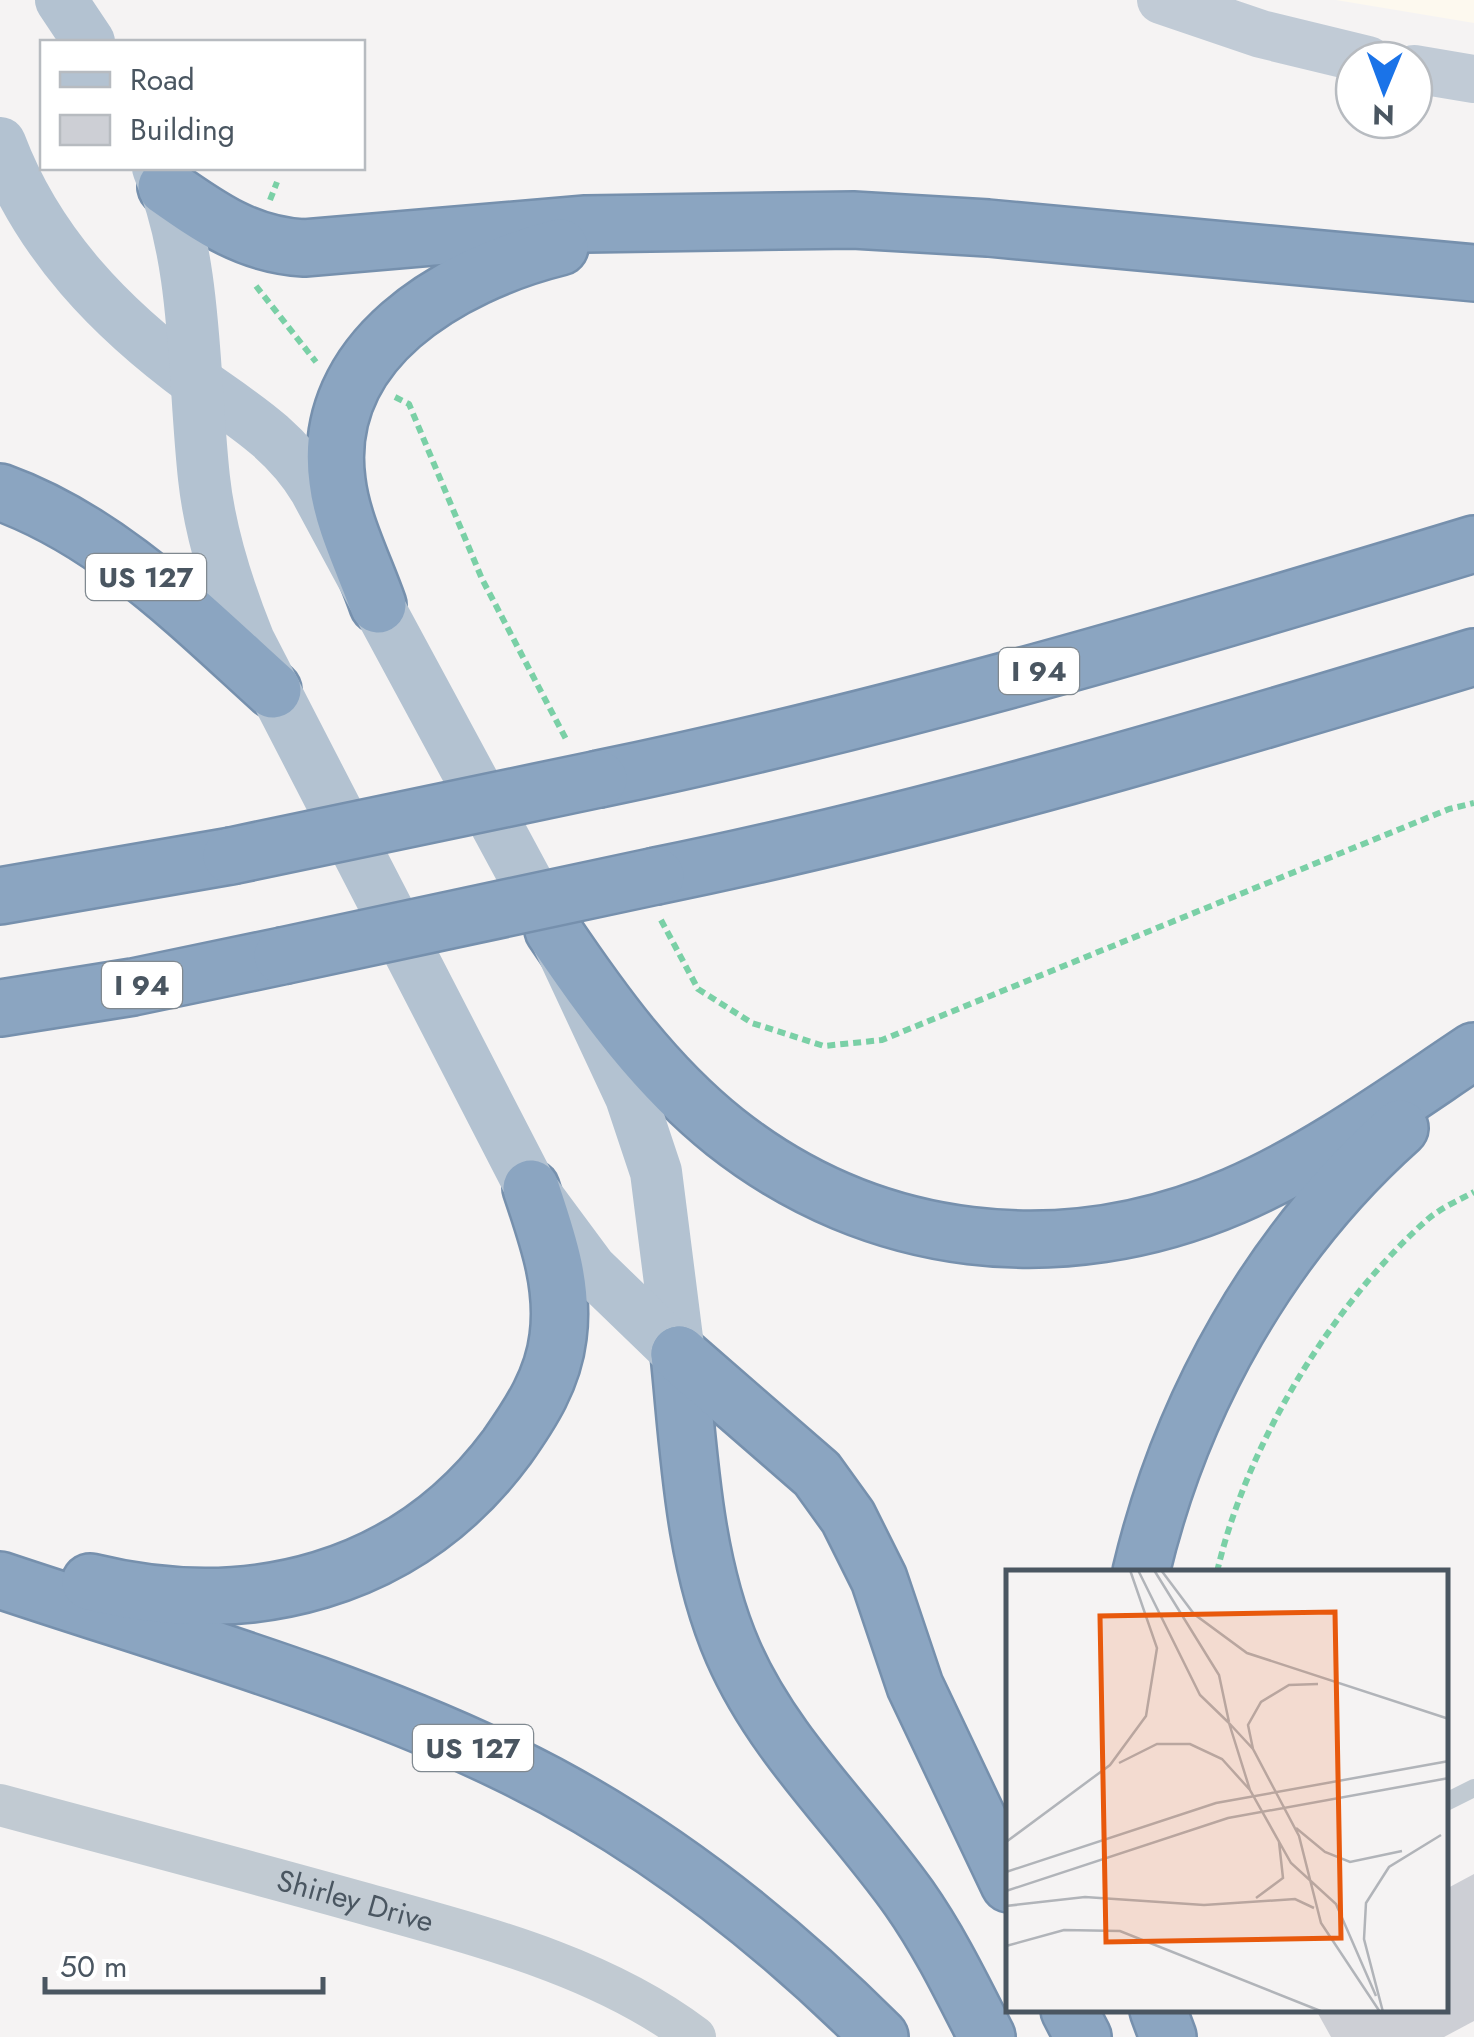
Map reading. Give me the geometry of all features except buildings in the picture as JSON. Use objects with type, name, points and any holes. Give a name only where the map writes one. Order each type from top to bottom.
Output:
[{"type":"highway","points":[[162,177],[229,229],[252,240],[283,247],[586,224],[816,220],[1008,229],[1474,273]]},
{"type":"highway","points":[[378,605],[340,501],[336,440],[354,381],[366,360],[395,329],[471,278],[547,250],[644,233],[816,220]]},
{"type":"highway","name":"US 127","points":[[0,492],[60,518],[105,546],[170,596],[273,690]]},
{"type":"highway","name":"I 94","points":[[0,896],[231,856],[696,759],[1099,655],[1474,544]]},
{"type":"highway","name":"I 94","points":[[0,1008],[133,987],[768,853],[1028,786],[1474,658]]},
{"type":"highway","points":[[553,930],[603,1004],[645,1055],[726,1133],[824,1192],[894,1220],[953,1234],[1022,1240],[1092,1237],[1132,1231],[1200,1210],[1268,1180],[1335,1143],[1474,1051]]},
{"type":"highway","points":[[1142,1570],[1160,1499],[1184,1434],[1258,1296],[1351,1176],[1474,1067]]},
{"type":"highway","points":[[0,1560],[145,1593],[188,1597],[266,1594],[348,1572],[423,1528],[453,1506],[498,1459],[547,1382],[558,1338],[557,1282],[531,1188]]},
{"type":"highway","points":[[678,1354],[702,1539],[714,1598],[734,1654],[784,1742],[910,1899],[952,1968],[987,2037]]},
{"type":"highway","name":"US 127","points":[[678,1354],[817,1474],[848,1516],[879,1579],[914,1686],[1006,1878]]},
{"type":"highway","name":"US 127","points":[[0,1580],[336,1693],[448,1736],[525,1772],[607,1818],[710,1886],[799,1958],[880,2037]]},
{"type":"highway","points":[[1070,2012],[1083,2037]]},
{"type":"highway","points":[[1159,2012],[1168,2037]]},
{"type":"main road","points":[[61,0],[88,40]]},
{"type":"main road","points":[[1162,0],[1261,34],[1334,52]]},
{"type":"main road","points":[[1434,73],[1474,79]]},
{"type":"main road","points":[[0,143],[30,210],[56,250],[87,286],[196,381],[244,414],[294,459],[315,489],[553,930],[631,1097],[650,1148],[662,1207],[678,1354]]},
{"type":"main road","points":[[162,177],[184,266],[204,480],[218,551],[238,612],[273,690]]},
{"type":"main road","name":"US 127","points":[[273,690],[531,1188],[591,1269],[678,1354]]},
{"type":"street","name":"Shirley Drive","points":[[0,1805],[346,1898],[543,1958],[640,2002],[695,2037]]},
{"type":"lane","points":[[1449,1800],[1474,1788]]},
{"type":"path","points":[[252,280],[320,368]]},
{"type":"path","points":[[1218,1570],[1258,1453],[1304,1369],[1370,1278],[1431,1216],[1474,1192]]},
{"type":"shaded area","points":[[1336,0],[1474,0],[1474,23]]}]
